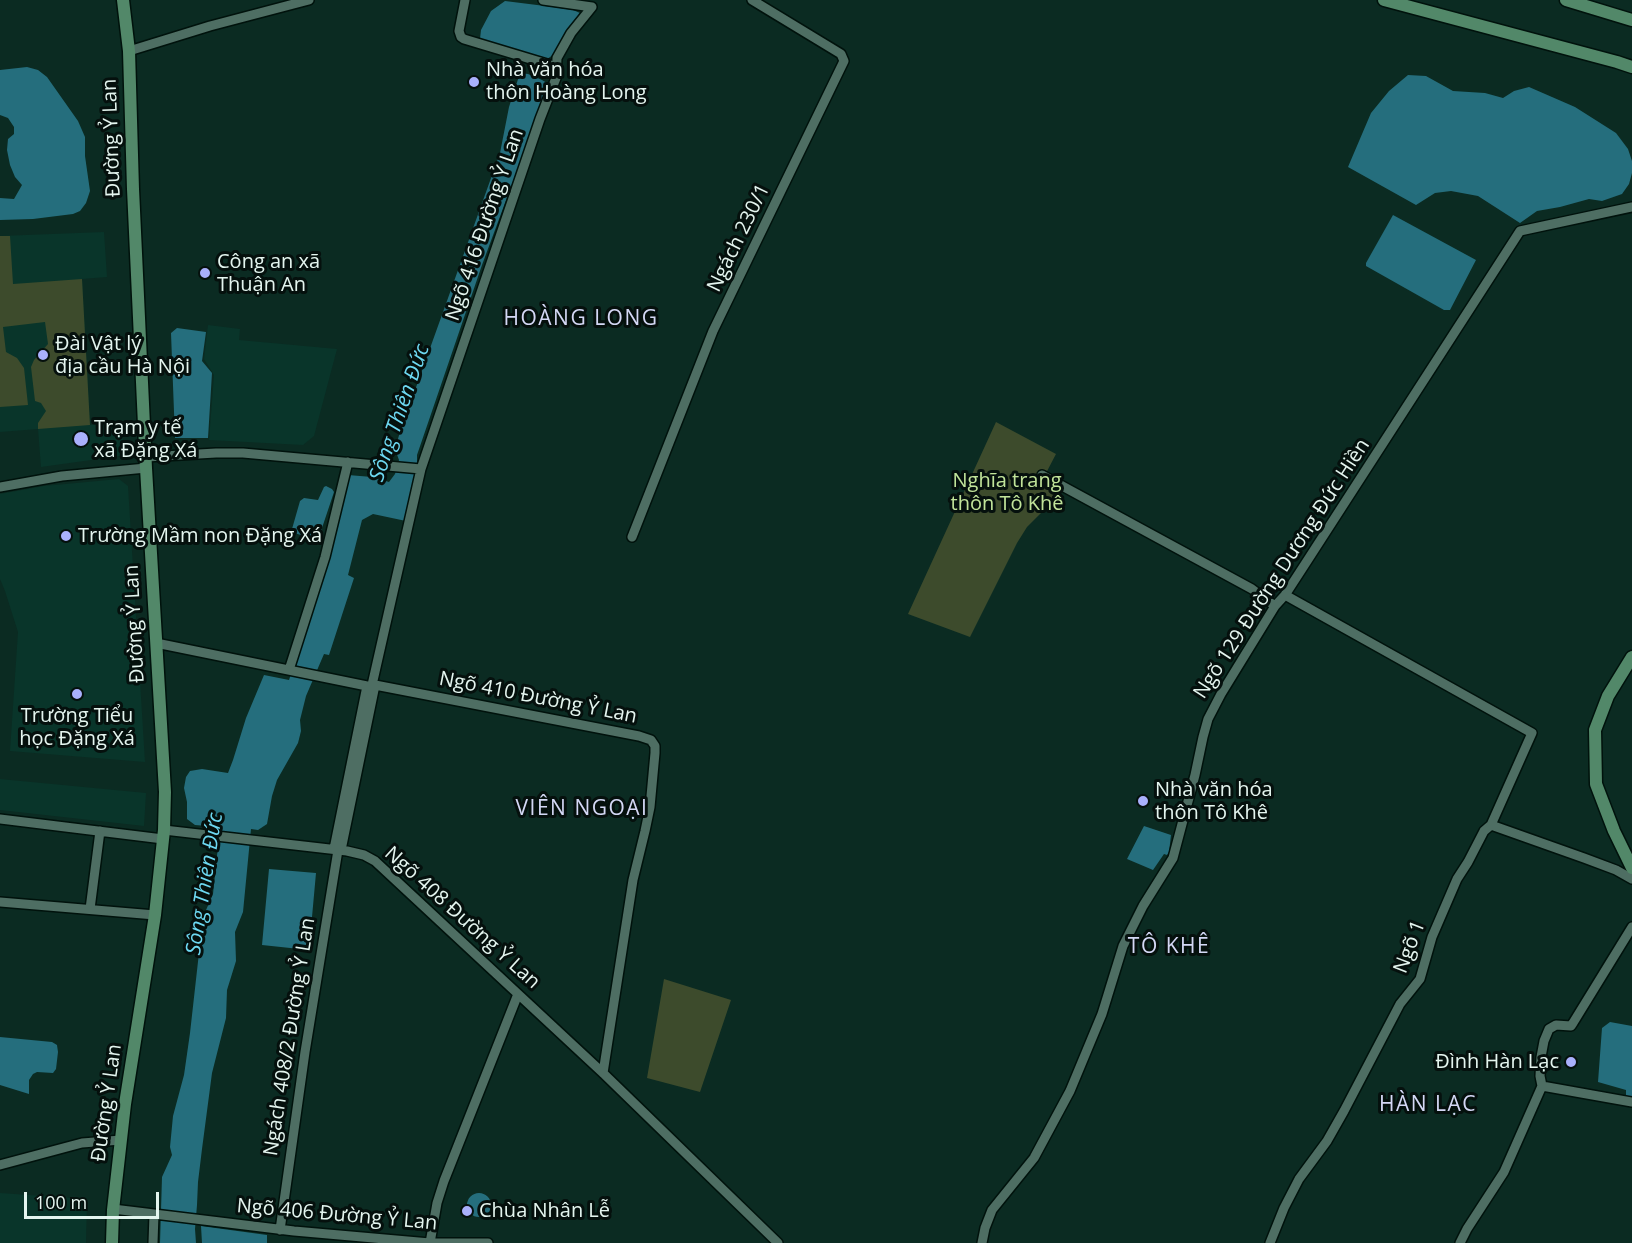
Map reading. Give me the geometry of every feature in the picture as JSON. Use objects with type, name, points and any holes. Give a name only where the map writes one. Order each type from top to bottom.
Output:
[{"type":"main road","name":"Đường Ỷ Lan","points":[[112,1243],[113,1209],[125,1104],[155,915],[164,834],[165,792],[146,463],[129,51],[123,0]]},
{"type":"main road","points":[[1384,0],[1632,67]]},
{"type":"main road","points":[[1566,0],[1632,20]]},
{"type":"main road","points":[[1632,657],[1608,696],[1595,730],[1596,784],[1614,831],[1632,868]]},
{"type":"street","points":[[129,51],[210,26],[309,0]]},
{"type":"street","points":[[465,0],[460,37],[557,67]]},
{"type":"street","name":"Ngõ 416 Đường Ỷ Lan","points":[[543,0],[595,4]]},
{"type":"street","name":"Ngách 230/1","points":[[632,537],[713,331],[844,61],[841,54],[752,0]]},
{"type":"street","name":"Ngõ 416 Đường Ỷ Lan","points":[[354,768],[421,469],[556,78],[557,58],[565,43],[595,4]]},
{"type":"street","name":"Ngõ 129 Đường Dương Đức Hiền","points":[[982,1243],[992,1210],[1034,1158],[1070,1091],[1102,1014],[1123,946],[1143,906],[1171,864],[1176,852],[1208,719],[1275,606],[1285,595],[1520,231],[1632,207]]},
{"type":"street","points":[[0,487],[216,453],[243,453],[421,469]]},
{"type":"street","points":[[289,670],[325,557],[348,462]]},
{"type":"street","points":[[1042,475],[1252,589],[1275,606]]},
{"type":"street","name":"Ngõ 1","points":[[1270,1243],[1299,1179],[1326,1141],[1344,1110],[1400,1004],[1420,979],[1432,937],[1457,879],[1481,835],[1491,825],[1532,733],[1285,595]]},
{"type":"street","name":"Ngõ 410 Đường Ỷ Lan","points":[[156,643],[639,736],[648,738],[654,743],[649,813],[633,880],[603,1074]]},
{"type":"street","name":"Ngách 408/2 Đường Ỷ Lan","points":[[280,1230],[304,1052],[354,768]]},
{"type":"street","name":"Ngõ 408 Đường Ỷ Lan","points":[[0,819],[100,831],[199,834],[364,855],[381,866],[518,994],[778,1243]]},
{"type":"street","points":[[1491,825],[1616,870],[1632,879]]},
{"type":"street","points":[[90,909],[100,831]]},
{"type":"street","points":[[0,902],[155,915]]},
{"type":"street","points":[[1460,1243],[1504,1172],[1542,1086],[1540,1057],[1549,1029],[1556,1026],[1571,1026],[1632,927]]},
{"type":"street","points":[[427,1243],[444,1181],[518,994]]},
{"type":"street","points":[[1542,1086],[1632,1102]]},
{"type":"street","points":[[0,1165],[82,1143],[121,1140]]},
{"type":"street","name":"Ngõ 406 Đường Ỷ Lan","points":[[113,1209],[280,1230],[427,1243],[488,1243]]},
{"type":"street","points":[[153,1243],[154,1214]]},
{"type":"shaded area","name":"Đài Vật lý địa cầu Hà Nội","points":[[104,232],[107,277],[82,279],[90,425],[121,423],[124,449],[120,456],[41,467],[38,429],[0,432],[0,236]]},
{"type":"shaded area","points":[[208,325],[240,329],[239,340],[337,349],[314,436],[303,445],[209,440],[214,375],[204,359]]},
{"type":"shaded area","points":[[119,479],[128,486],[145,762],[10,751],[18,632],[0,579],[0,494],[44,486]]},
{"type":"shaded area","points":[[0,779],[146,793],[144,826],[0,810]]},
{"type":"shaded area","points":[[0,1193],[87,1199],[86,1243],[0,1243]]},
{"type":"green space","name":"Đài Vật lý địa cầu Hà Nội","points":[[0,236],[10,236],[13,284],[82,279],[90,425],[38,429],[38,423],[46,411],[41,403],[35,401],[31,367],[48,344],[45,322],[3,327],[6,352],[17,358],[24,368],[28,405],[0,407]]},
{"type":"green space","name":"Nghĩa trang thôn Tô Khê","points":[[996,422],[1056,454],[1044,477],[1059,485],[1052,502],[1027,527],[1017,543],[970,637],[908,614]]},
{"type":"green space","points":[[664,979],[731,1000],[700,1092],[647,1078]]},
{"type":"water","points":[[505,1],[573,10],[580,13],[554,54],[546,60],[480,39],[481,30],[491,11]]},
{"type":"water","points":[[27,67],[38,70],[47,77],[78,121],[85,137],[90,191],[86,203],[80,211],[73,214],[0,220],[0,198],[14,199],[22,185],[15,177],[7,150],[8,139],[14,134],[14,127],[8,118],[0,115],[0,70]]},
{"type":"water","points":[[520,73],[542,80],[547,83],[548,87],[482,265],[417,455],[417,471],[406,521],[373,514],[362,520],[348,575],[354,578],[329,655],[324,654],[306,696],[300,720],[301,731],[298,743],[277,780],[267,824],[258,830],[251,829],[243,912],[235,932],[236,961],[227,990],[226,1018],[212,1073],[198,1182],[196,1243],[160,1243],[162,1177],[172,1155],[170,1147],[173,1116],[184,1075],[203,917],[213,894],[220,827],[195,825],[187,819],[184,788],[186,777],[190,771],[202,769],[228,773],[246,718],[264,675],[289,680],[325,571],[348,475],[372,477],[389,482],[395,474],[399,460],[395,449],[400,432],[500,153],[509,107]]},
{"type":"water","points":[[1408,75],[1426,76],[1453,91],[1485,93],[1503,98],[1514,91],[1529,87],[1575,107],[1616,133],[1628,149],[1632,161],[1629,184],[1622,194],[1602,201],[1589,199],[1537,211],[1520,223],[1478,196],[1451,191],[1435,193],[1416,205],[1348,167],[1371,113],[1389,91]]},
{"type":"water","points":[[1393,215],[1476,260],[1450,310],[1444,310],[1366,266]]},
{"type":"water","points":[[177,328],[206,332],[202,361],[212,373],[208,438],[175,438],[171,333]]},
{"type":"water","points":[[326,486],[334,492],[319,537],[315,539],[294,533],[292,529],[300,501],[304,498],[318,500]]},
{"type":"water","points":[[1144,826],[1171,835],[1169,852],[1167,855],[1164,854],[1153,870],[1127,859]]},
{"type":"water","points":[[269,869],[316,873],[309,950],[262,945]]},
{"type":"water","points":[[1610,1022],[1632,1026],[1632,1099],[1626,1099],[1626,1090],[1598,1082],[1602,1028]]},
{"type":"water","points":[[0,1037],[52,1042],[57,1045],[56,1069],[53,1073],[33,1074],[29,1080],[29,1094],[0,1085]]},
{"type":"water","points":[[479,1193],[484,1194],[490,1200],[490,1210],[484,1216],[479,1217],[474,1216],[468,1210],[467,1205],[468,1200],[474,1194]]},
{"type":"water","points":[[201,1226],[267,1235],[267,1243],[202,1243]]},
{"type":"place","name":"Nhà văn hóa thôn Hoàng Long","points":[[474,82]]},
{"type":"place","name":"Công an xã Thuận An","points":[[205,273]]},
{"type":"place","name":"Đài Vật lý địa cầu Hà Nội","points":[[43,355]]},
{"type":"place","name":"Trạm y tế xã Đặng Xá","points":[[81,439]]},
{"type":"place","name":"Trường Mầm non Đặng Xá","points":[[66,536]]},
{"type":"place","name":"Trường Tiểu học Đặng Xá","points":[[77,694]]},
{"type":"place","name":"Nhà văn hóa thôn Tô Khê","points":[[1143,801]]},
{"type":"place","name":"Đình Hàn Lạc","points":[[1571,1062]]},
{"type":"place","name":"Chùa Nhân Lễ","points":[[467,1211]]},
{"type":"district","name":"HOÀNG LONG","points":[[581,319]]},
{"type":"district","name":"VIÊN NGOẠI","points":[[582,809]]},
{"type":"district","name":"TÔ KHÊ","points":[[1169,947]]},
{"type":"district","name":"HÀN LẠC","points":[[1428,1105]]},
{"type":"water label","name":"Sông Thiên Đức","points":[[400,413]]},
{"type":"water label","name":"Sông Thiên Đức","points":[[205,884]]}]
